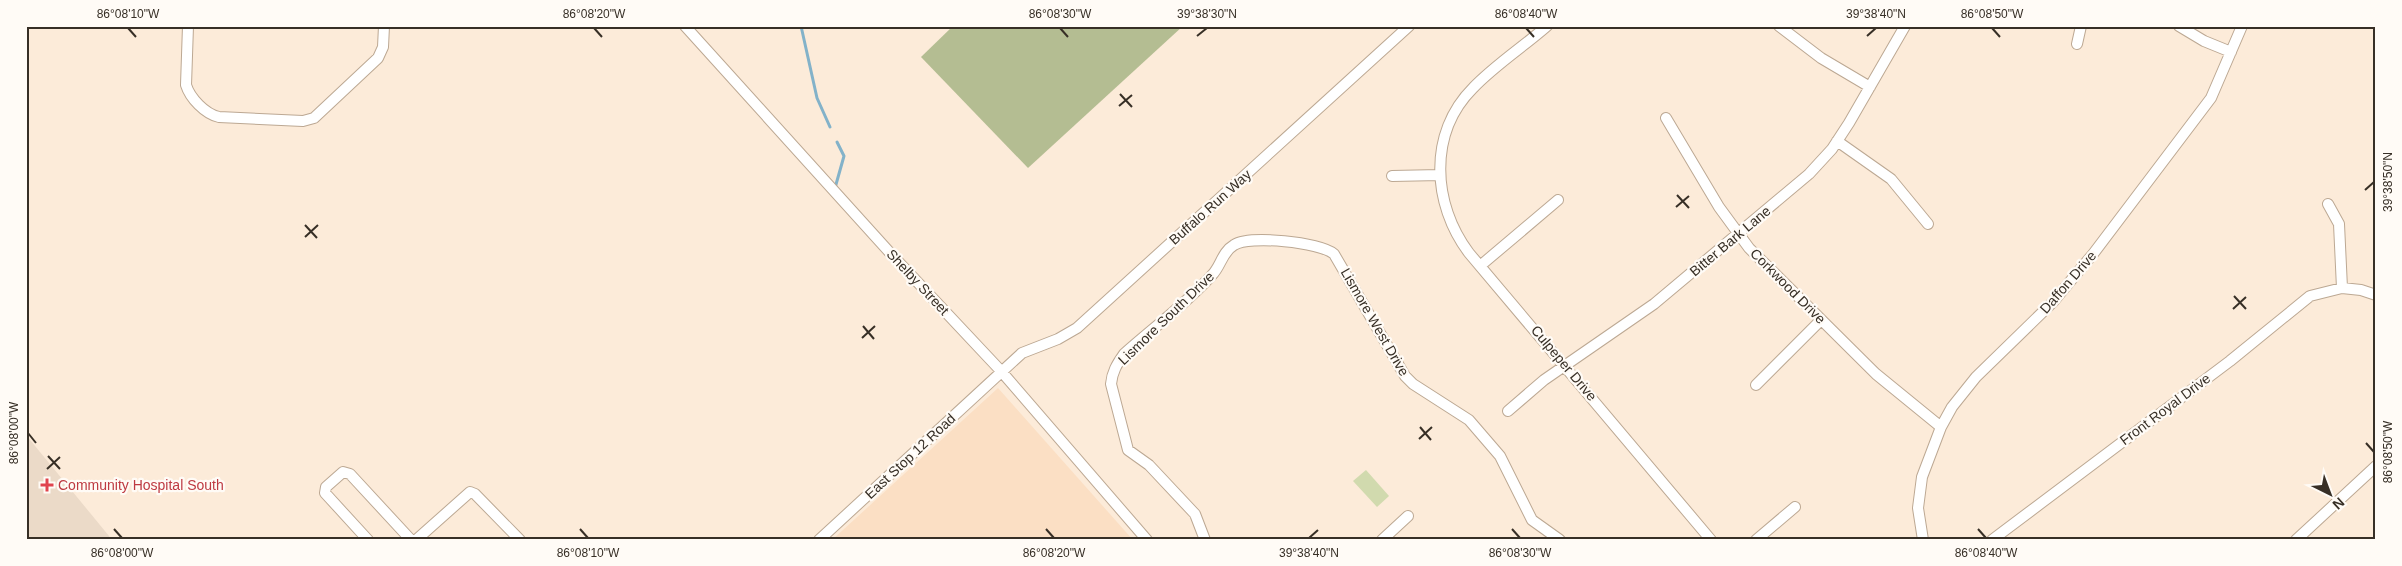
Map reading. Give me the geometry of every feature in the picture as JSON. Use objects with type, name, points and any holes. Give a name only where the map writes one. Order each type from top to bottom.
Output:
[{"type":"street","points":[[188,26],[186,87],[205,110],[215,116],[308,120],[314,118],[378,58],[383,47],[384,26]]},
{"type":"street","name":"Shelby Street","points":[[685,26],[892,255],[1001,372],[1147,540]]},
{"type":"street","name":"Buffalo Run Way","points":[[1001,372],[1022,353],[1058,339],[1077,328],[1409,26]]},
{"type":"street","name":"Culpeper Drive","points":[[1547,26],[1486,76],[1464,98],[1454,114],[1444,139],[1440,175],[1442,197],[1450,223],[1464,246],[1480,266],[1711,540]]},
{"type":"street","points":[[1779,26],[1821,58],[1870,87]]},
{"type":"street","name":"Bitter Bark Lane","points":[[1508,411],[1565,366],[1654,304],[1809,174],[1837,141],[1905,26]]},
{"type":"street","points":[[2077,44],[2081,26]]},
{"type":"street","points":[[2179,26],[2204,41],[2231,52]]},
{"type":"street","name":"Daffon Drive","points":[[1923,540],[1918,508],[1922,477],[1941,427],[1952,406],[1976,377],[2053,302],[2094,254],[2211,98],[2242,26]]},
{"type":"street","name":"Corkwood Drive","points":[[1666,118],[1738,234],[1761,261],[1890,387],[1941,427]]},
{"type":"street","points":[[1837,141],[1891,179],[1928,224]]},
{"type":"street","points":[[1392,176],[1440,175]]},
{"type":"street","points":[[1480,266],[1558,200]]},
{"type":"street","points":[[2328,204],[2340,224],[2342,288]]},
{"type":"street","name":"Lismore South Drive","points":[[1205,540],[1195,514],[1149,465],[1128,450],[1111,384],[1112,374],[1120,360],[1212,275],[1224,254],[1233,246],[1247,240],[1282,242],[1317,245],[1331,252]]},
{"type":"street","name":"Lismore West Drive","points":[[1331,252],[1340,261],[1404,376],[1413,384],[1469,420],[1500,456],[1532,520],[1560,540]]},
{"type":"street","name":"Front Royal Drive","points":[[1992,540],[2230,361],[2298,304],[2318,292],[2342,288],[2361,290],[2376,295]]},
{"type":"street","points":[[1756,385],[1821,320]]},
{"type":"street","name":"East Stop 12 Road","points":[[819,540],[1001,372]]},
{"type":"street","points":[[2296,540],[2376,466]]},
{"type":"street","points":[[368,540],[325,493],[326,487],[343,472],[350,474],[411,540]]},
{"type":"street","points":[[416,540],[470,492],[475,494],[520,540]]},
{"type":"street","points":[[1756,540],[1795,507]]},
{"type":"street","points":[[1382,540],[1408,516]]},
{"type":"shaded area","points":[[998,388],[1133,540],[832,540]]},
{"type":"shaded area","name":"Community Hospital South","points":[[26,435],[109,536],[111,540],[26,540]]},
{"type":"green space","points":[[953,26],[1183,26],[1028,168],[921,57]]},
{"type":"green space","points":[[1366,470],[1389,496],[1377,507],[1353,481]]},
{"type":"waterway","points":[[801,26],[817,98],[830,127]]},
{"type":"waterway","points":[[835,188],[844,156],[837,142]]},
{"type":"place","name":"Community Hospital South","points":[[47,485]]}]
